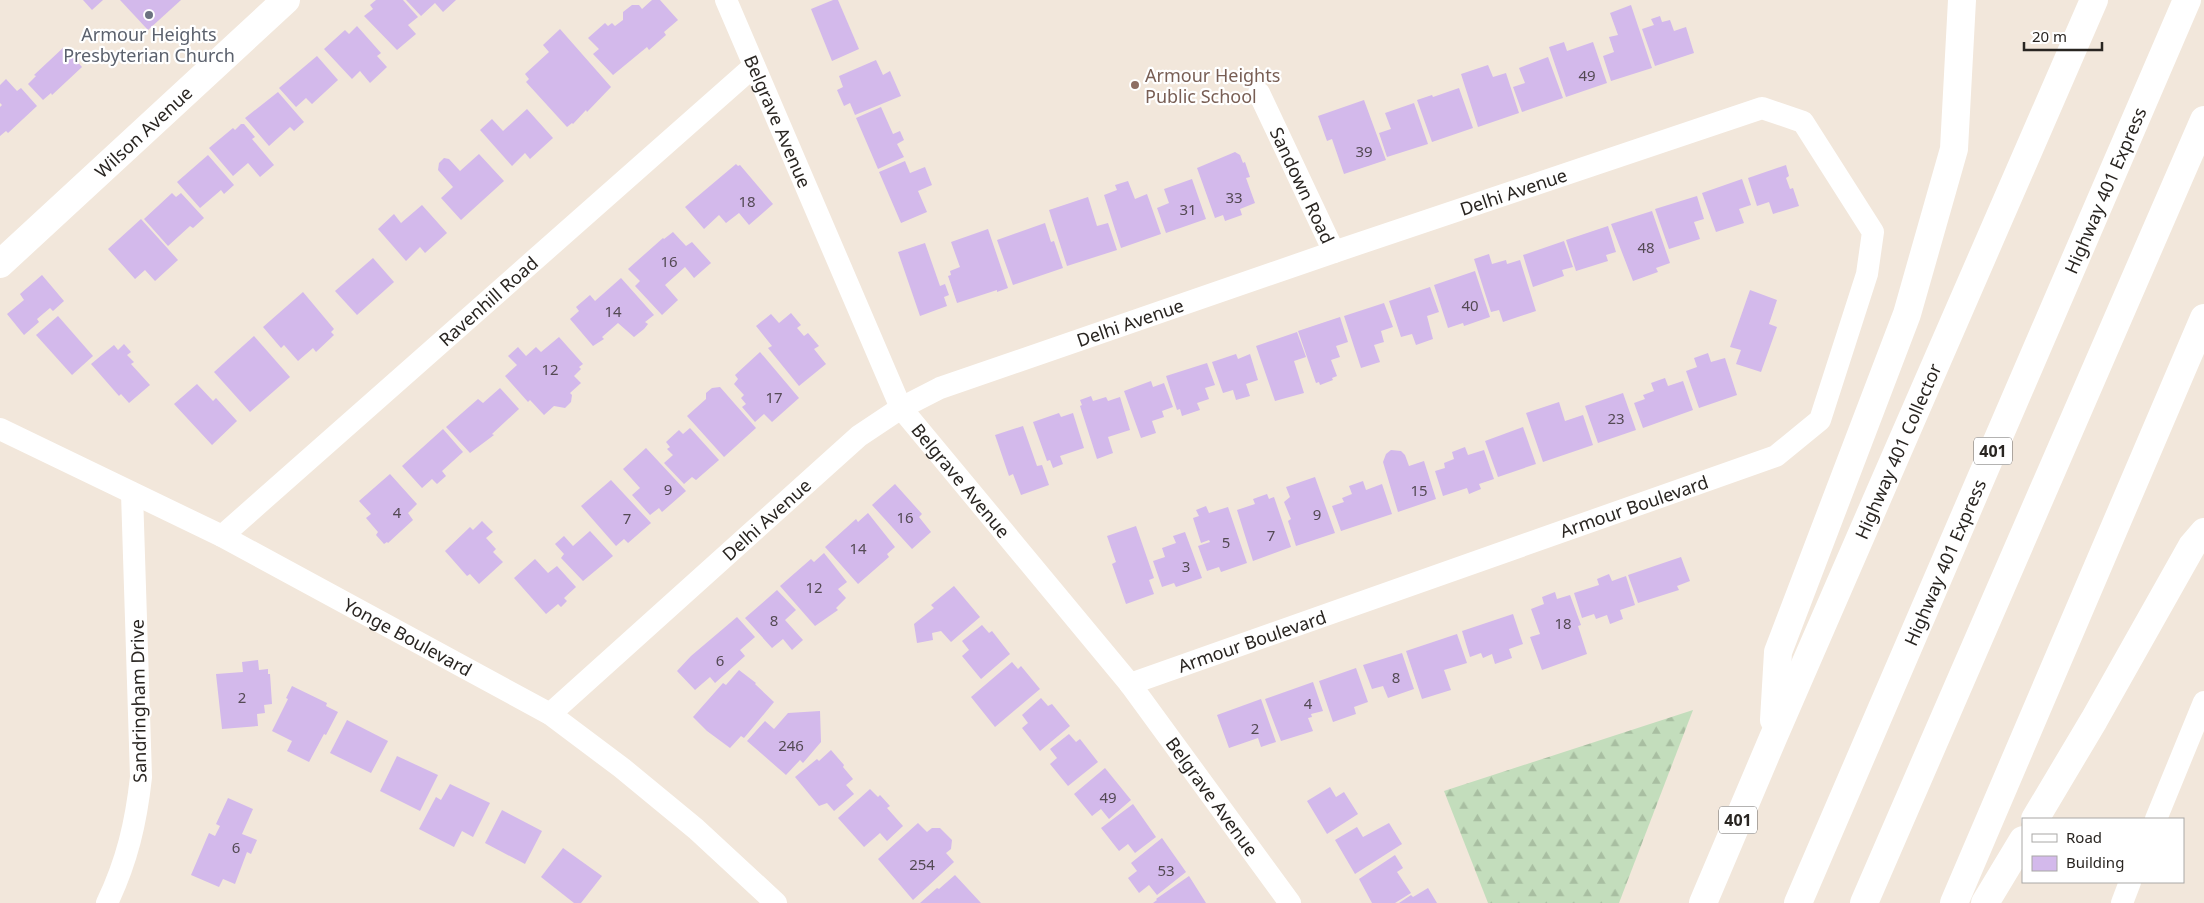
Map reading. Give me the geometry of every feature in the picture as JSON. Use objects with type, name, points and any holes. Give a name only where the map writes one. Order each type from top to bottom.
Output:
[{"type":"main road","name":"Wilson Avenue","points":[[0,264],[286,0]]},
{"type":"main road","points":[[1772,738],[1778,652],[1907,314],[1954,148],[1962,0]]},
{"type":"main road","name":"Highway 401 Collector","points":[[1703,903],[1772,738],[2094,0]]},
{"type":"main road","name":"Highway 401 Express","points":[[1798,903],[2187,0]]},
{"type":"main road","points":[[1864,903],[2204,120]]},
{"type":"main road","points":[[1954,903],[2204,318]]},
{"type":"main road","points":[[2036,818],[2094,720],[2192,546],[2204,532]]},
{"type":"main road","points":[[1985,903],[2022,842]]},
{"type":"street","name":"Belgrave Avenue","points":[[726,0],[901,408],[1130,684],[1290,903]]},
{"type":"street","name":"Ravenhill Road","points":[[222,536],[754,66]]},
{"type":"street","name":"Sandown Road","points":[[1259,93],[1334,252]]},
{"type":"street","name":"Delhi Avenue","points":[[550,714],[860,436],[901,408],[940,388],[1334,252],[1762,108],[1803,122]]},
{"type":"street","name":"Armour Boulevard","points":[[1130,684],[1776,456],[1820,420],[1867,274],[1873,232],[1803,122]]},
{"type":"street","name":"Yonge Boulevard","points":[[0,429],[222,536],[550,714],[622,768],[696,829],[776,903]]},
{"type":"street","name":"Sandringham Drive","points":[[107,903],[118,879],[137,817],[141,777],[132,493]]},
{"type":"street","points":[[2156,818],[2204,702]]},
{"type":"street","points":[[2122,903],[2130,883]]},
{"type":"green space","points":[[1693,710],[1619,903],[1488,903],[1444,791]]},
{"type":"building","name":"Armour Heights Presbyterian Church","points":[[83,0],[103,0],[92,10]]},
{"type":"building","name":"Armour Heights Presbyterian Church","points":[[120,0],[181,0],[148,30]]},
{"type":"building","points":[[376,0],[403,0],[418,17],[408,25],[416,34],[397,50],[364,16],[373,9],[370,5]]},
{"type":"building","points":[[406,0],[456,0],[443,12],[435,3],[421,16]]},
{"type":"building","points":[[652,0],[660,0],[678,20],[664,32],[666,35],[649,50],[647,47],[613,75],[593,54],[599,49],[588,38],[605,23],[608,26],[612,23],[615,26],[623,20],[623,12],[632,5],[639,5],[642,9]]},
{"type":"building","points":[[833,0],[838,0],[859,49],[832,61],[811,9]]},
{"type":"building","points":[[1631,5],[1652,68],[1611,81],[1603,56],[1614,52],[1609,37],[1618,35],[1610,13]]},
{"type":"building","points":[[1660,16],[1662,22],[1670,20],[1674,31],[1686,27],[1694,53],[1655,66],[1642,29],[1654,25],[1651,19]]},
{"type":"building","points":[[357,26],[381,53],[377,56],[387,67],[370,83],[360,71],[352,79],[324,49],[345,30],[349,34]]},
{"type":"building","points":[[560,29],[611,87],[587,112],[586,110],[573,124],[567,127],[526,82],[529,79],[525,74],[549,52],[543,45]]},
{"type":"building","points":[[1564,42],[1567,51],[1593,42],[1607,83],[1566,97],[1549,47]]},
{"type":"building","points":[[64,47],[82,67],[52,95],[51,93],[43,100],[28,84],[36,76],[34,75]]},
{"type":"building","points":[[317,56],[338,80],[312,104],[306,98],[296,107],[279,88]]},
{"type":"building","points":[[1548,57],[1563,98],[1522,112],[1513,87],[1525,83],[1519,68]]},
{"type":"building","points":[[876,60],[883,75],[890,71],[901,96],[855,115],[850,103],[844,106],[837,90],[843,87],[839,76]]},
{"type":"building","points":[[1488,65],[1493,77],[1506,73],[1519,113],[1478,127],[1461,74]]},
{"type":"building","points":[[6,79],[17,91],[21,88],[37,106],[8,133],[6,131],[0,136],[0,107],[2,105],[0,103],[0,85]]},
{"type":"building","points":[[1459,88],[1473,128],[1432,142],[1417,100],[1432,95],[1433,97]]},
{"type":"building","points":[[278,92],[304,122],[294,131],[290,127],[269,146],[245,118]]},
{"type":"building","points":[[1364,100],[1386,160],[1344,174],[1332,139],[1327,141],[1318,116]]},
{"type":"building","points":[[1414,103],[1428,144],[1387,157],[1379,133],[1391,129],[1385,113]]},
{"type":"building","points":[[881,107],[893,134],[900,131],[904,140],[897,144],[904,157],[878,169],[856,118]]},
{"type":"building","points":[[527,109],[553,138],[530,159],[525,153],[512,166],[480,130],[492,119],[503,131]]},
{"type":"building","points":[[241,124],[244,124],[255,137],[252,139],[274,165],[260,177],[248,163],[233,176],[209,148],[233,128],[235,130]]},
{"type":"building","points":[[1235,152],[1240,155],[1243,163],[1245,162],[1250,177],[1246,178],[1255,203],[1240,209],[1242,215],[1225,221],[1223,215],[1215,218],[1197,168]]},
{"type":"building","points":[[479,154],[504,181],[461,220],[441,198],[453,187],[438,170],[439,163],[444,158],[449,159],[460,171]]},
{"type":"building","points":[[208,155],[234,185],[224,194],[221,190],[200,208],[177,182]]},
{"type":"building","points":[[905,161],[910,173],[925,167],[932,185],[918,191],[927,212],[901,223],[879,172]]},
{"type":"building","points":[[736,164],[740,165],[773,204],[749,225],[739,213],[726,223],[719,215],[704,229],[685,207]]},
{"type":"building","points":[[1786,165],[1789,176],[1786,178],[1790,189],[1793,188],[1799,206],[1773,214],[1769,202],[1757,206],[1748,178]]},
{"type":"building","points":[[1192,179],[1206,219],[1166,233],[1157,208],[1169,203],[1164,189]]},
{"type":"building","points":[[1742,179],[1751,205],[1739,209],[1744,223],[1716,232],[1702,193]]},
{"type":"building","points":[[1128,181],[1135,199],[1147,194],[1161,234],[1121,248],[1104,195],[1117,190],[1115,185]]},
{"type":"building","points":[[172,193],[176,197],[181,193],[204,218],[193,228],[190,226],[168,246],[144,219]]},
{"type":"building","points":[[1697,196],[1704,219],[1694,222],[1700,239],[1669,249],[1655,209]]},
{"type":"building","points":[[1088,197],[1097,226],[1108,223],[1117,250],[1067,266],[1049,210]]},
{"type":"building","points":[[422,205],[447,233],[425,253],[420,247],[406,261],[378,229],[394,214],[401,223]]},
{"type":"building","points":[[1652,211],[1670,263],[1656,268],[1658,272],[1633,281],[1611,224]]},
{"type":"building","points":[[141,219],[178,260],[155,281],[145,270],[135,279],[108,249]]},
{"type":"building","points":[[1045,223],[1051,242],[1054,241],[1063,268],[1013,285],[997,240]]},
{"type":"building","points":[[1608,226],[1616,252],[1606,255],[1608,261],[1576,271],[1566,240]]},
{"type":"building","points":[[988,229],[1008,288],[957,303],[948,276],[951,275],[950,271],[960,267],[951,242]]},
{"type":"building","points":[[673,232],[686,246],[692,242],[711,263],[694,278],[685,267],[665,285],[678,300],[662,315],[635,286],[640,281],[628,269],[663,238]]},
{"type":"building","points":[[1564,241],[1573,267],[1562,270],[1564,276],[1533,287],[1523,255]]},
{"type":"building","points":[[925,243],[940,286],[945,284],[949,295],[944,297],[947,306],[920,316],[898,252]]},
{"type":"building","points":[[1489,254],[1492,264],[1506,260],[1507,264],[1520,260],[1536,311],[1503,322],[1499,310],[1491,312],[1474,259]]},
{"type":"building","points":[[373,258],[394,282],[357,315],[335,291]]},
{"type":"building","points":[[1475,271],[1490,317],[1464,326],[1463,323],[1448,328],[1434,285]]},
{"type":"building","points":[[42,275],[64,301],[53,311],[50,308],[37,319],[39,322],[24,335],[7,314],[24,300],[20,294]]},
{"type":"building","points":[[621,278],[654,315],[645,322],[648,324],[644,329],[634,337],[618,323],[602,337],[604,339],[593,346],[570,319],[579,311],[576,307],[590,295],[595,301]]},
{"type":"building","points":[[1430,287],[1439,312],[1427,316],[1433,339],[1416,345],[1412,334],[1401,337],[1389,301]]},
{"type":"building","points":[[1750,290],[1777,300],[1769,324],[1777,327],[1761,372],[1736,364],[1741,350],[1730,347]]},
{"type":"building","points":[[303,292],[334,329],[331,332],[334,335],[316,352],[313,348],[298,361],[284,345],[281,348],[263,327]]},
{"type":"building","points":[[1384,303],[1393,327],[1381,331],[1384,342],[1374,345],[1380,362],[1361,368],[1344,316]]},
{"type":"building","points":[[791,313],[801,325],[797,328],[804,336],[808,333],[819,346],[814,349],[826,364],[799,386],[768,348],[772,346],[756,326],[771,314],[779,323]]},
{"type":"building","points":[[58,316],[93,356],[72,375],[36,335]]},
{"type":"building","points":[[1340,317],[1348,342],[1336,346],[1340,357],[1331,360],[1337,376],[1332,378],[1333,380],[1320,385],[1319,382],[1316,383],[1298,331]]},
{"type":"building","points":[[1297,332],[1306,357],[1294,361],[1304,393],[1275,401],[1256,346]]},
{"type":"building","points":[[254,336],[290,377],[250,412],[214,372]]},
{"type":"building","points":[[559,337],[583,364],[574,376],[581,383],[570,393],[572,395],[571,402],[565,408],[554,406],[544,415],[530,400],[528,402],[505,376],[517,365],[508,356],[518,347],[526,356],[536,347],[541,352]]},
{"type":"building","points":[[124,344],[131,352],[127,355],[134,362],[131,364],[150,385],[129,403],[121,394],[119,396],[91,364],[114,345],[118,350]]},
{"type":"building","points":[[760,352],[799,398],[772,422],[764,414],[755,422],[742,407],[746,404],[741,398],[744,395],[734,384],[738,379],[735,375]]},
{"type":"building","points":[[1708,353],[1711,362],[1725,358],[1737,395],[1699,408],[1686,371],[1697,367],[1694,358]]},
{"type":"building","points":[[1236,354],[1238,359],[1250,354],[1258,380],[1246,384],[1250,396],[1236,400],[1233,390],[1223,393],[1212,362]]},
{"type":"building","points":[[1207,363],[1215,385],[1205,388],[1209,399],[1197,403],[1200,410],[1182,416],[1180,409],[1177,410],[1166,376]]},
{"type":"building","points":[[1665,378],[1668,386],[1683,381],[1693,410],[1643,428],[1634,403],[1645,399],[1643,395],[1654,391],[1651,383]]},
{"type":"building","points":[[1151,381],[1153,387],[1164,383],[1173,407],[1162,411],[1164,417],[1152,421],[1156,433],[1141,438],[1124,391]]},
{"type":"building","points":[[197,384],[213,401],[216,398],[237,421],[212,445],[174,404]]},
{"type":"building","points":[[720,387],[756,428],[724,457],[687,416],[706,399],[706,393],[712,388]]},
{"type":"building","points":[[500,388],[519,409],[492,434],[494,435],[470,453],[446,427],[478,399],[483,403]]},
{"type":"building","points":[[1623,393],[1636,430],[1598,443],[1585,406]]},
{"type":"building","points":[[1091,396],[1093,401],[1106,397],[1108,401],[1120,397],[1130,430],[1108,437],[1113,453],[1097,459],[1080,406],[1082,405],[1080,400]]},
{"type":"building","points":[[1559,402],[1565,421],[1583,415],[1593,445],[1543,462],[1526,413]]},
{"type":"building","points":[[1059,413],[1061,417],[1073,413],[1084,448],[1060,456],[1063,464],[1053,468],[1050,460],[1047,461],[1033,422]]},
{"type":"building","points":[[1023,426],[1037,466],[1042,465],[1049,485],[1021,495],[1013,474],[1009,476],[995,435]]},
{"type":"building","points":[[1523,427],[1536,464],[1498,477],[1485,441]]},
{"type":"building","points":[[690,428],[719,460],[696,480],[692,477],[684,484],[664,463],[673,455],[667,449],[670,447],[666,442],[679,430],[683,434]]},
{"type":"building","points":[[443,429],[463,452],[442,471],[446,476],[437,484],[432,479],[422,488],[402,466]]},
{"type":"building","points":[[1465,447],[1468,455],[1484,450],[1494,479],[1479,484],[1481,489],[1469,494],[1467,488],[1443,496],[1435,471],[1445,468],[1444,463],[1454,459],[1452,452]]},
{"type":"building","points":[[646,448],[686,491],[662,512],[659,508],[650,515],[632,495],[640,488],[623,469]]},
{"type":"building","points":[[1391,450],[1401,451],[1405,455],[1409,466],[1424,461],[1436,499],[1398,512],[1383,462],[1386,454]]},
{"type":"building","points":[[390,474],[417,504],[408,513],[413,520],[388,543],[384,544],[376,535],[378,532],[366,518],[371,514],[359,501]]},
{"type":"building","points":[[1315,477],[1335,533],[1296,546],[1288,521],[1291,519],[1284,502],[1290,497],[1286,487]]},
{"type":"building","points":[[611,480],[651,523],[628,543],[624,539],[616,546],[581,506]]},
{"type":"building","points":[[1363,481],[1366,490],[1382,484],[1392,514],[1341,531],[1332,506],[1344,502],[1342,498],[1352,494],[1349,486]]},
{"type":"building","points":[[895,484],[922,514],[919,517],[931,532],[912,549],[872,505]]},
{"type":"building","points":[[1267,494],[1269,499],[1274,497],[1291,547],[1253,561],[1237,510],[1255,504],[1253,499]]},
{"type":"building","points":[[1206,506],[1209,513],[1228,507],[1247,563],[1221,572],[1219,567],[1207,571],[1198,546],[1210,542],[1209,540],[1201,543],[1193,518],[1199,516],[1196,510]]},
{"type":"building","points":[[868,513],[895,547],[887,554],[889,557],[858,584],[825,547],[856,519],[858,522]]},
{"type":"building","points":[[482,521],[493,532],[486,538],[496,549],[493,552],[503,562],[479,584],[470,574],[467,576],[445,551],[470,527],[473,530]]},
{"type":"building","points":[[1136,526],[1154,578],[1149,580],[1154,594],[1126,604],[1112,564],[1116,562],[1107,536]]},
{"type":"building","points":[[590,531],[613,556],[583,581],[561,558],[564,554],[555,544],[564,536],[573,546]]},
{"type":"building","points":[[1185,532],[1202,578],[1176,587],[1174,583],[1162,587],[1153,561],[1165,557],[1162,548],[1176,543],[1173,536]]},
{"type":"building","points":[[824,553],[847,582],[838,589],[846,598],[836,608],[838,610],[815,626],[780,586],[811,559],[814,562]]},
{"type":"building","points":[[1681,557],[1690,581],[1677,586],[1679,590],[1638,603],[1628,575]]},
{"type":"building","points":[[535,559],[548,573],[557,566],[576,587],[564,598],[567,601],[561,607],[558,604],[546,614],[514,578]]},
{"type":"building","points":[[1609,574],[1612,581],[1626,576],[1635,605],[1620,610],[1623,619],[1610,624],[1607,615],[1596,619],[1594,614],[1582,618],[1574,593],[1599,585],[1597,579]]},
{"type":"building","points":[[954,586],[980,617],[951,642],[941,631],[932,633],[933,640],[917,643],[914,624],[934,608],[931,605]]},
{"type":"building","points":[[777,590],[796,610],[785,620],[803,640],[792,650],[783,639],[772,648],[745,618]]},
{"type":"building","points":[[1555,592],[1557,599],[1570,595],[1581,625],[1578,626],[1587,654],[1542,670],[1530,637],[1540,634],[1531,609],[1544,604],[1542,597]]},
{"type":"building","points":[[1513,614],[1523,644],[1509,649],[1512,658],[1495,664],[1492,654],[1483,658],[1481,653],[1470,657],[1462,631]]},
{"type":"building","points":[[737,617],[755,637],[740,650],[745,656],[715,683],[710,677],[695,690],[677,671],[691,656]]},
{"type":"building","points":[[982,625],[989,633],[992,631],[1010,654],[981,679],[962,656],[969,650],[962,641]]},
{"type":"building","points":[[1457,634],[1467,663],[1444,670],[1451,690],[1422,699],[1406,651]]},
{"type":"building","points":[[1402,653],[1414,689],[1388,698],[1383,686],[1372,689],[1363,665]]},
{"type":"building","points":[[258,660],[259,670],[268,669],[268,674],[270,674],[272,704],[264,705],[265,713],[257,714],[258,726],[222,729],[216,674],[243,672],[242,662]]},
{"type":"building","points":[[1012,662],[1018,669],[1021,666],[1040,689],[995,727],[971,697]]},
{"type":"building","points":[[1356,668],[1368,702],[1354,707],[1356,714],[1333,722],[1319,681]]},
{"type":"building","points":[[739,670],[756,683],[774,702],[744,738],[741,736],[730,748],[707,731],[693,717],[723,683],[726,685]]},
{"type":"building","points":[[1313,682],[1323,711],[1311,714],[1312,717],[1308,718],[1313,731],[1281,741],[1265,699]]},
{"type":"building","points":[[292,686],[327,703],[326,706],[338,712],[309,762],[287,751],[292,741],[272,731],[288,699],[286,698]]},
{"type":"building","points":[[1041,698],[1048,706],[1052,704],[1070,726],[1040,751],[1022,728],[1028,723],[1022,715]]},
{"type":"building","points":[[1261,699],[1276,742],[1261,747],[1258,738],[1229,748],[1217,715]]},
{"type":"building","points":[[820,711],[821,742],[803,763],[800,760],[786,775],[747,741],[765,721],[774,729],[788,713]]},
{"type":"building","points":[[347,720],[388,741],[371,773],[330,753]]},
{"type":"building","points":[[1069,734],[1076,742],[1080,739],[1098,762],[1068,786],[1050,764],[1057,758],[1050,749]]},
{"type":"building","points":[[831,750],[853,779],[846,785],[854,794],[834,811],[827,803],[819,806],[795,777],[817,759],[819,761]]},
{"type":"building","points":[[397,756],[438,775],[420,811],[380,791]]},
{"type":"building","points":[[1105,768],[1131,800],[1109,819],[1101,809],[1092,816],[1074,794]]},
{"type":"building","points":[[450,784],[490,803],[473,837],[462,831],[454,847],[419,829],[436,797],[441,800]]},
{"type":"building","points":[[1330,787],[1336,797],[1344,792],[1358,814],[1327,834],[1307,801]]},
{"type":"building","points":[[870,789],[878,797],[880,795],[890,806],[887,808],[903,826],[887,841],[880,833],[864,847],[838,818]]},
{"type":"building","points":[[228,798],[253,809],[242,834],[257,840],[251,854],[247,852],[235,884],[223,879],[219,887],[191,875],[209,833],[215,836],[220,826],[216,824]]},
{"type":"building","points":[[1133,804],[1156,837],[1135,853],[1128,844],[1119,851],[1101,828]]},
{"type":"building","points":[[502,810],[542,831],[525,864],[485,843]]},
{"type":"building","points":[[918,823],[927,832],[932,828],[940,828],[952,840],[951,849],[946,853],[954,862],[913,900],[878,859]]},
{"type":"building","points":[[1389,823],[1402,844],[1355,874],[1335,840],[1357,827],[1363,837]]},
{"type":"building","points":[[1162,838],[1186,872],[1157,895],[1149,885],[1139,893],[1128,878],[1137,871],[1131,863]]},
{"type":"building","points":[[563,848],[602,876],[581,903],[574,903],[541,877]]},
{"type":"building","points":[[1395,855],[1403,868],[1397,872],[1411,893],[1395,903],[1372,903],[1359,879]]},
{"type":"building","points":[[955,875],[981,903],[920,903],[937,888],[939,889]]},
{"type":"building","points":[[1189,876],[1206,903],[1153,903],[1156,899]]},
{"type":"building","points":[[1428,888],[1437,903],[1399,903],[1411,895],[1413,897]]},
{"type":"place","name":"Armour Heights Presbyterian Church","points":[[149,15]]},
{"type":"place","name":"Armour Heights Public School","points":[[1135,85]]}]
